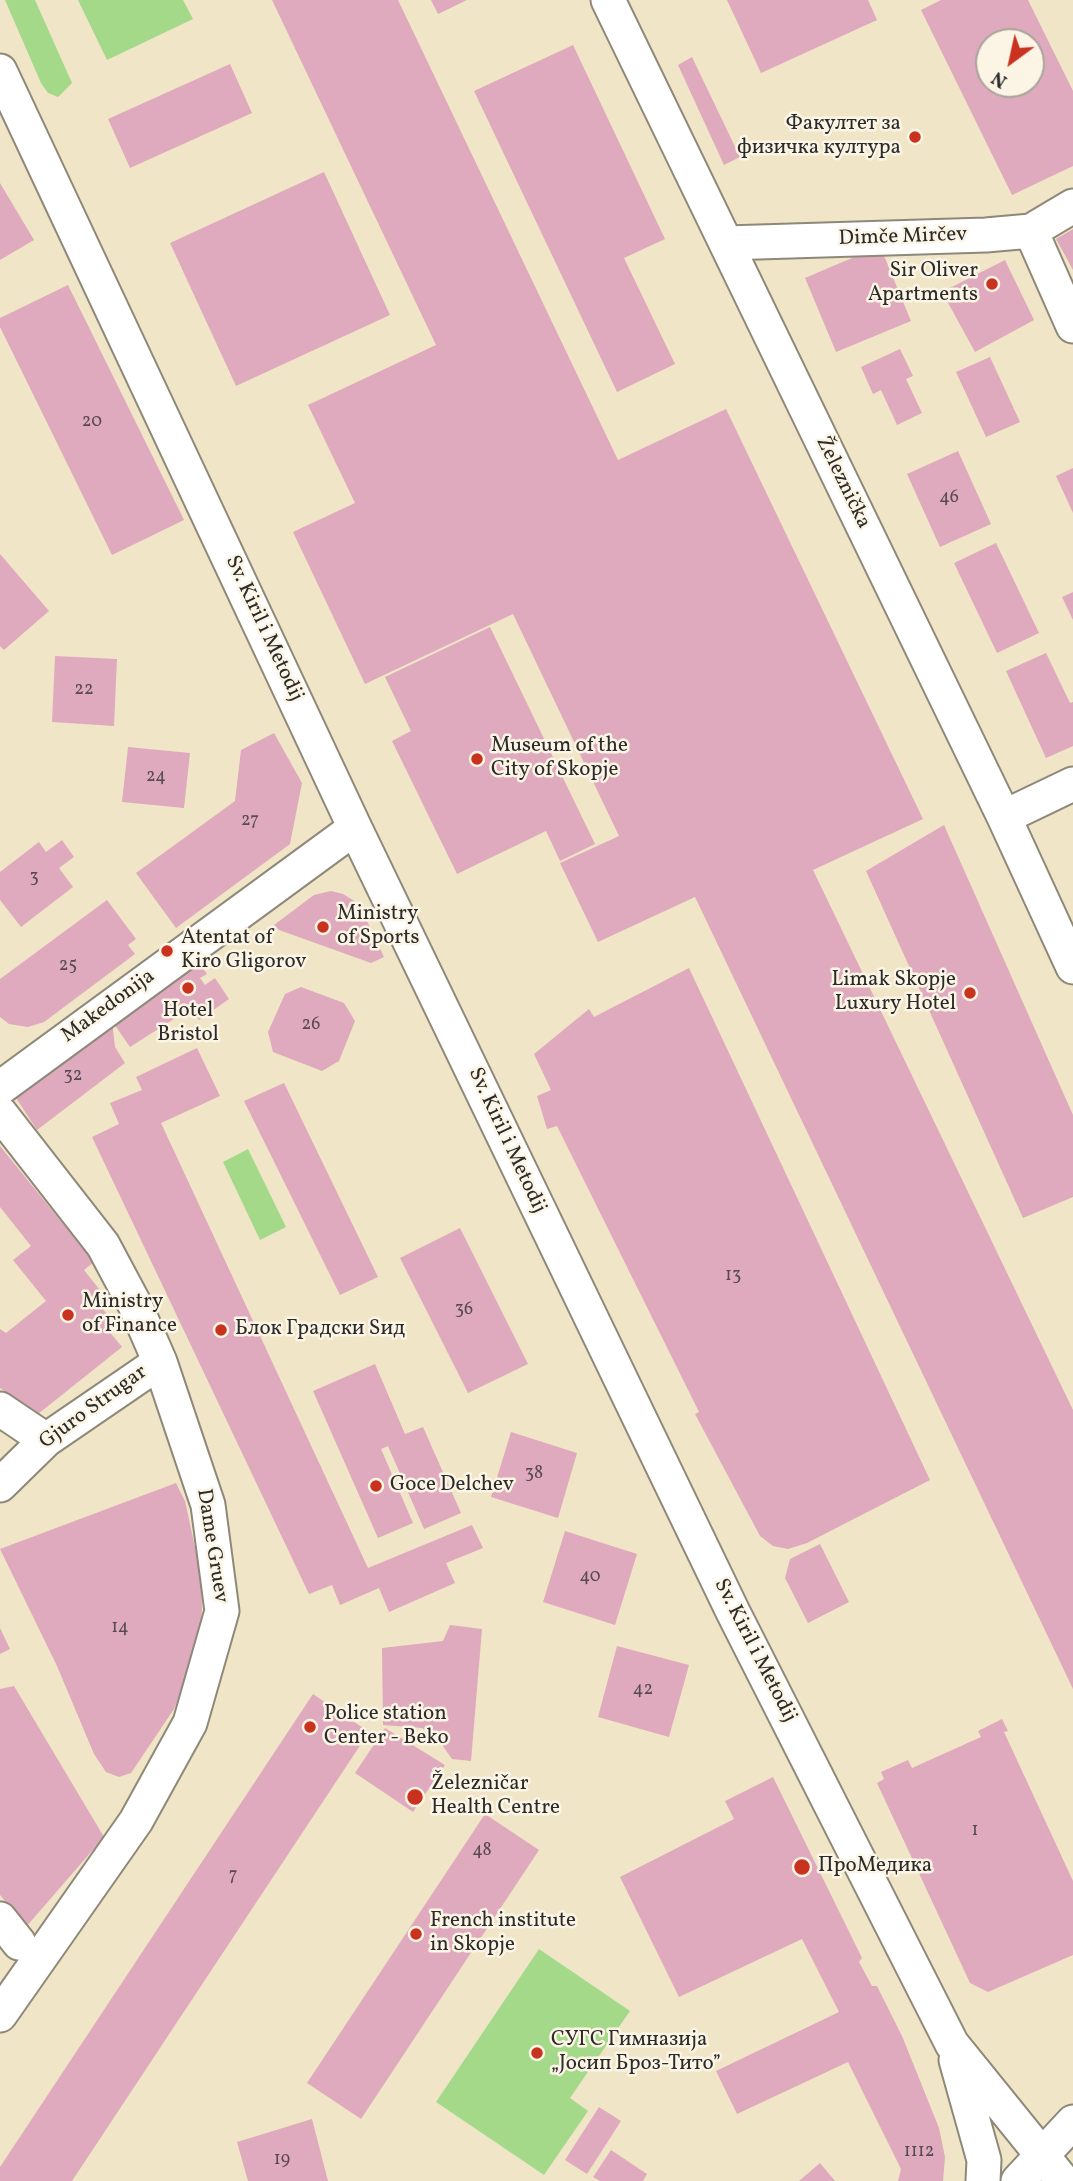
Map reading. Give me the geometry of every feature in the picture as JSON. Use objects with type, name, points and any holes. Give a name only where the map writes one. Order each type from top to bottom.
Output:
[{"type":"street","name":"Železnička","points":[[608,0],[1004,817],[1073,967]]},
{"type":"street","name":"Sv. Kiril i Metodij","points":[[0,71],[355,828],[733,1612],[952,2044],[1040,2157],[1063,2181]]},
{"type":"street","name":"Dimče Mirčev","points":[[726,243],[986,236],[1031,230],[1073,206]]},
{"type":"street","points":[[1031,230],[1073,326]]},
{"type":"street","points":[[1004,817],[1073,784]]},
{"type":"street","name":"Makedonija","points":[[0,1088],[355,828]]},
{"type":"street","name":"Dame Gruev","points":[[0,1113],[103,1245],[160,1362],[208,1505],[222,1611],[190,1723],[177,1747],[136,1821],[0,2015]]},
{"type":"street","name":"Gjuro Strugar","points":[[0,1485],[46,1440],[160,1362]]},
{"type":"street","points":[[0,1409],[46,1440]]},
{"type":"street","points":[[952,2044],[984,2160],[983,2181]]},
{"type":"street","points":[[1018,2181],[1073,2122]]},
{"type":"green space","points":[[5,0],[35,0],[72,83],[58,97],[48,93],[41,83]]},
{"type":"green space","points":[[78,0],[183,0],[193,19],[107,60]]},
{"type":"green space","points":[[248,1149],[286,1227],[260,1240],[223,1162]]},
{"type":"green space","name":"СУГС Гимназија „Јосип Броз-Тито”","points":[[539,1949],[630,2011],[570,2098],[588,2111],[544,2175],[436,2102]]},
{"type":"building","points":[[272,0],[398,0],[618,460],[726,409],[923,819],[813,870],[1073,1410],[1073,1689],[695,897],[598,942],[560,863],[619,836],[513,614],[365,684],[293,532],[355,503],[308,405],[436,345]]},
{"type":"building","points":[[431,0],[467,0],[438,14]]},
{"type":"building","points":[[727,0],[868,0],[877,20],[761,73]]},
{"type":"building","points":[[941,0],[1028,0],[1042,28],[975,28],[975,98],[1045,98],[1045,34],[1073,91],[1073,166],[1012,195],[921,10]]},
{"type":"building","points":[[573,45],[665,239],[624,258],[675,364],[617,392],[474,91]]},
{"type":"building","points":[[692,57],[740,157],[724,165],[678,65]]},
{"type":"building","points":[[230,64],[252,113],[130,168],[108,119]]},
{"type":"building","points":[[324,172],[390,315],[236,386],[170,243]]},
{"type":"building","points":[[0,183],[34,240],[0,260]]},
{"type":"building","points":[[1073,229],[1073,270],[1056,239]]},
{"type":"building","points":[[880,246],[911,321],[836,352],[805,278]]},
{"type":"building","points":[[1005,260],[1034,320],[975,352],[942,292]]},
{"type":"building","points":[[68,285],[184,520],[112,555],[0,327],[0,318]]},
{"type":"building","points":[[900,349],[913,376],[906,379],[922,413],[897,425],[881,390],[873,394],[861,367]]},
{"type":"building","points":[[990,357],[1020,422],[986,437],[956,372]]},
{"type":"building","points":[[958,451],[991,524],[940,547],[907,474]]},
{"type":"building","points":[[1073,468],[1073,513],[1056,476]]},
{"type":"building","points":[[996,543],[1039,633],[997,653],[954,563]]},
{"type":"building","points":[[0,554],[49,611],[4,650],[0,646]]},
{"type":"building","points":[[1073,592],[1073,620],[1062,597]]},
{"type":"building","name":"Museum of the City of Skopje","points":[[490,627],[595,844],[560,861],[546,831],[457,874],[392,741],[411,731],[385,677]]},
{"type":"building","points":[[1046,653],[1070,703],[1073,702],[1073,746],[1046,758],[1006,671]]},
{"type":"building","points":[[55,656],[117,659],[114,726],[52,722]]},
{"type":"building","points":[[274,733],[302,783],[290,844],[176,928],[136,873],[235,801],[241,750]]},
{"type":"building","points":[[128,747],[190,753],[184,808],[122,802]]},
{"type":"building","name":"Limak Skopje Luxury Hotel","points":[[944,825],[1073,1115],[1073,1197],[1023,1218],[866,871]]},
{"type":"building","points":[[62,840],[74,857],[59,868],[73,887],[21,927],[0,900],[0,872],[39,842],[46,852]]},
{"type":"building","name":"Ministry of Sports","points":[[331,891],[343,894],[359,904],[384,957],[371,963],[279,930],[274,925],[314,895]]},
{"type":"building","points":[[107,900],[136,939],[128,945],[135,954],[44,1022],[28,1027],[9,1024],[0,1017],[0,979]]},
{"type":"building","points":[[196,959],[207,974],[200,978],[205,985],[215,978],[229,999],[199,1020],[191,1008],[130,1047],[112,1021]]},
{"type":"building","points":[[689,968],[930,1480],[807,1543],[788,1549],[773,1546],[760,1536],[695,1414],[699,1412],[557,1126],[547,1129],[537,1096],[551,1090],[534,1054],[589,1009],[594,1017]]},
{"type":"building","points":[[301,987],[344,1003],[355,1021],[339,1061],[322,1071],[273,1052],[268,1032],[285,994]]},
{"type":"building","points":[[112,1021],[115,1047],[125,1063],[37,1130],[14,1095]]},
{"type":"building","name":"Блок Градски Sид","points":[[197,1048],[220,1096],[161,1123],[368,1568],[472,1525],[483,1548],[446,1563],[455,1583],[389,1612],[379,1588],[340,1605],[332,1585],[309,1594],[92,1137],[119,1124],[110,1103],[142,1090],[136,1077]]},
{"type":"building","points":[[284,1083],[378,1277],[340,1295],[244,1101]]},
{"type":"building","name":"Ministry of Finance","points":[[0,1146],[94,1262],[84,1270],[107,1299],[100,1305],[115,1325],[108,1330],[122,1347],[38,1414],[0,1388],[0,1329],[6,1333],[46,1301],[13,1260],[31,1246],[0,1207]]},
{"type":"building","points":[[460,1228],[528,1364],[468,1393],[400,1258]]},
{"type":"building","name":"Goce Delchev","points":[[375,1364],[405,1434],[423,1427],[461,1513],[424,1529],[388,1446],[381,1449],[413,1523],[378,1538],[313,1391]]},
{"type":"building","points":[[511,1432],[577,1453],[558,1518],[491,1497]]},
{"type":"building","points":[[176,1483],[185,1501],[201,1575],[202,1610],[198,1649],[174,1709],[131,1773],[119,1777],[106,1772],[94,1754],[57,1666],[0,1549]]},
{"type":"building","points":[[565,1531],[637,1554],[615,1625],[543,1602]]},
{"type":"building","points":[[820,1544],[849,1602],[808,1623],[785,1578],[790,1559]]},
{"type":"building","points":[[450,1625],[482,1629],[471,1761],[452,1759],[437,1738],[422,1728],[383,1725],[382,1648],[443,1641]]},
{"type":"building","points":[[0,1628],[10,1649],[0,1654]]},
{"type":"building","points":[[617,1646],[689,1665],[669,1737],[598,1717]]},
{"type":"building","points":[[14,1686],[104,1837],[26,1927],[0,1895],[0,1689]]},
{"type":"building","points":[[313,1694],[369,1732],[72,2181],[0,2181],[0,2167]]},
{"type":"building","points":[[1002,1719],[1008,1731],[1004,1732],[1073,1881],[1073,1955],[988,1992],[970,1983],[877,1783],[884,1779],[881,1772],[908,1760],[912,1768],[981,1737],[978,1731]]},
{"type":"building","points":[[385,1728],[445,1765],[413,1812],[355,1773]]},
{"type":"building","points":[[773,1777],[862,1958],[859,1962],[872,1986],[877,1986],[902,2036],[939,2128],[945,2157],[943,2181],[898,2181],[901,2169],[848,2062],[737,2114],[716,2071],[839,2012],[802,1939],[679,1997],[620,1877],[734,1819],[725,1801]]},
{"type":"building","points":[[485,1814],[539,1850],[361,2119],[307,2083]]},
{"type":"building","points":[[599,2107],[621,2121],[587,2174],[565,2160]]},
{"type":"building","points":[[312,2119],[328,2181],[248,2181],[237,2142]]},
{"type":"building","points":[[611,2150],[647,2174],[643,2181],[600,2181],[593,2177]]},
{"type":"building","points":[[820,2163],[835,2181],[799,2181]]},
{"type":"place","name":"Факултет за физичка култура","points":[[915,137]]},
{"type":"place","name":"Sir Oliver Apartments","points":[[992,284]]},
{"type":"place","name":"Museum of the City of Skopje","points":[[477,759]]},
{"type":"place","name":"Ministry of Sports","points":[[323,927]]},
{"type":"place","name":"Atentat of Kiro Gligorov","points":[[167,951]]},
{"type":"place","name":"Hotel Bristol","points":[[188,988]]},
{"type":"place","name":"Limak Skopje Luxury Hotel","points":[[970,993]]},
{"type":"place","name":"Ministry of Finance","points":[[68,1315]]},
{"type":"place","name":"Блок Градски Sид","points":[[221,1330]]},
{"type":"place","name":"Goce Delchev","points":[[376,1486]]},
{"type":"place","name":"Police station Center - Beko","points":[[310,1727]]},
{"type":"place","name":"Železničar Health Centre","points":[[415,1797]]},
{"type":"place","name":"ПроМедика","points":[[802,1867]]},
{"type":"place","name":"French institute in Skopje","points":[[416,1934]]},
{"type":"place","name":"СУГС Гимназија „Јосип Броз-Тито”","points":[[537,2053]]}]
